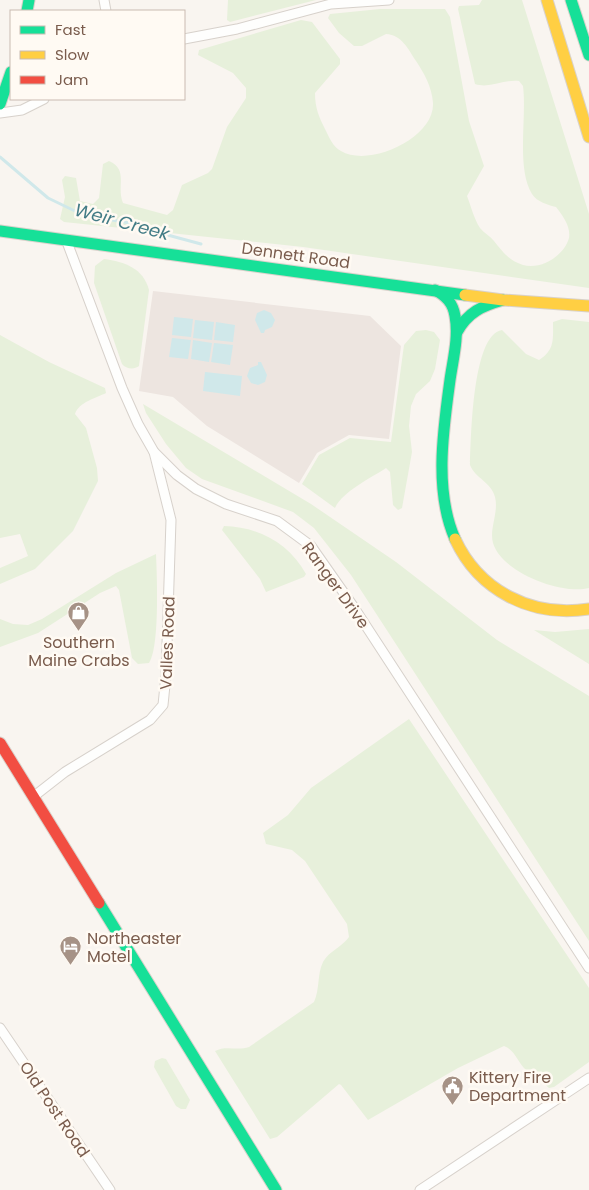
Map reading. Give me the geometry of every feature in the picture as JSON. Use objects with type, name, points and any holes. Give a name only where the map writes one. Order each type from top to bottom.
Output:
[{"type":"main road","points":[[547,0],[589,136]]},
{"type":"main road","points":[[571,0],[589,55]]},
{"type":"main road","points":[[0,104],[10,75]]},
{"type":"main road","name":"Dennett Road","points":[[0,231],[67,242],[503,300],[589,306]]},
{"type":"main road","points":[[435,290],[449,299],[452,304],[456,332],[443,432],[442,477],[448,518],[459,548],[467,561],[488,584],[516,601],[548,610],[589,609]]},
{"type":"main road","points":[[456,332],[468,314],[486,304],[503,300]]},
{"type":"main road","points":[[0,743],[276,1190]]},
{"type":"street","points":[[185,39],[237,28],[316,7],[389,0]]},
{"type":"street","points":[[0,113],[22,110],[42,100]]},
{"type":"street","name":"Ranger Drive","points":[[67,242],[122,388],[138,424],[154,452],[196,489],[226,504],[277,521],[311,546],[353,606],[589,968]]},
{"type":"street","name":"Valles Road","points":[[33,797],[65,772],[150,720],[162,705],[166,675],[171,520],[154,452]]},
{"type":"street","name":"Old Post Road","points":[[0,1028],[110,1190]]},
{"type":"street","points":[[420,1190],[589,1078]]},
{"type":"shaded area","points":[[153,291],[370,316],[401,346],[389,439],[349,435],[317,453],[299,483],[207,426],[173,397],[139,391]]},
{"type":"green space","points":[[228,0],[316,0],[230,22],[227,20]]},
{"type":"green space","points":[[482,0],[522,0],[589,214],[589,288],[303,247],[64,222],[60,219],[65,197],[62,180],[65,176],[76,178],[80,201],[93,204],[99,198],[103,164],[109,161],[119,169],[123,203],[167,215],[173,210],[182,185],[208,173],[212,169],[227,127],[246,98],[246,88],[233,73],[198,55],[199,50],[301,20],[312,22],[340,59],[340,64],[315,93],[319,116],[333,144],[341,151],[353,155],[367,156],[383,153],[398,146],[412,138],[423,128],[431,116],[433,103],[425,75],[407,47],[396,37],[386,34],[362,46],[354,46],[339,33],[328,18],[330,14],[380,9],[445,9],[450,17],[469,121],[484,166],[467,196],[476,221],[480,228],[514,261],[530,266],[551,260],[566,245],[569,238],[569,229],[556,207],[537,199],[532,194],[527,183],[523,157],[523,86],[519,81],[486,85],[475,84],[458,9],[459,6],[479,5]]},
{"type":"green space","points":[[104,259],[126,264],[138,271],[149,290],[139,366],[135,368],[128,368],[122,364],[94,283],[95,266]]},
{"type":"green space","points":[[562,319],[589,322],[589,588],[577,589],[549,585],[534,579],[508,564],[499,554],[492,538],[496,509],[495,497],[490,488],[470,465],[475,390],[484,349],[492,336],[502,330],[526,354],[539,360],[548,352],[552,344],[553,322]]},
{"type":"green space","points":[[426,330],[434,332],[440,340],[435,369],[430,381],[416,394],[411,406],[409,426],[412,452],[402,508],[398,510],[393,505],[390,472],[386,468],[344,496],[335,508],[302,484],[319,455],[350,438],[391,442],[404,345],[416,331]]},
{"type":"green space","points":[[0,335],[49,362],[105,388],[106,393],[84,403],[75,414],[86,428],[97,468],[98,481],[73,531],[35,569],[0,584],[0,568],[28,556],[20,534],[0,538]]},
{"type":"green space","points":[[143,404],[311,504],[396,562],[497,640],[589,696],[589,941],[351,575],[314,528],[293,512],[202,479],[186,468],[166,444],[146,413]]},
{"type":"green space","points":[[224,526],[261,533],[272,539],[291,554],[306,574],[304,577],[266,592],[260,579],[222,530]]},
{"type":"green space","points":[[156,554],[155,643],[149,663],[138,664],[132,658],[119,590],[116,586],[100,593],[38,633],[0,647],[0,619],[13,624],[28,625],[42,619],[116,573]]},
{"type":"green space","points":[[589,629],[589,664],[534,630],[555,632]]},
{"type":"green space","points":[[409,719],[589,988],[589,1062],[554,1087],[549,1088],[526,1070],[511,1050],[504,1046],[458,1068],[368,1120],[339,1084],[277,1137],[270,1139],[215,1051],[223,1048],[249,1047],[314,1002],[323,962],[349,937],[347,924],[305,861],[292,850],[266,844],[263,833],[288,815],[311,788]]},
{"type":"green space","points":[[162,1058],[166,1059],[190,1100],[186,1109],[176,1106],[154,1067],[155,1061]]},
{"type":"water","points":[[264,310],[271,313],[275,320],[272,327],[261,333],[255,320],[257,313]]},
{"type":"water","points":[[174,317],[193,319],[191,337],[172,335]]},
{"type":"water","points":[[195,320],[214,322],[212,340],[193,338]]},
{"type":"water","points":[[216,322],[235,325],[233,342],[214,340]]},
{"type":"water","points":[[172,338],[191,340],[188,359],[169,357]]},
{"type":"water","points":[[193,340],[212,343],[209,362],[191,359]]},
{"type":"water","points":[[214,343],[233,345],[230,365],[211,362]]},
{"type":"water","points":[[258,362],[261,362],[267,375],[265,382],[258,385],[251,383],[247,376],[250,368],[258,365]]},
{"type":"water","points":[[205,372],[242,376],[240,396],[203,391]]},
{"type":"waterway","name":"Weir Creek","points":[[0,157],[48,198],[75,211],[88,216],[130,223],[201,244]]},
{"type":"traffic: fast","points":[[27,10],[29,0]]},
{"type":"traffic: fast","points":[[571,0],[589,55]]},
{"type":"traffic: fast","points":[[0,104],[10,75]]},
{"type":"traffic: fast","points":[[0,231],[465,295]]},
{"type":"traffic: fast","points":[[435,290],[446,297],[451,304],[456,324],[456,340],[445,420],[442,461],[444,501],[455,539]]},
{"type":"traffic: fast","points":[[457,332],[466,319],[476,311],[503,300]]},
{"type":"traffic: fast","points":[[99,903],[276,1190]]},
{"type":"traffic: slow","points":[[547,0],[589,137]]},
{"type":"traffic: slow","points":[[465,295],[503,300],[589,306]]},
{"type":"traffic: slow","points":[[455,539],[465,557],[478,573],[510,597],[528,605],[547,609],[568,611],[589,609]]},
{"type":"traffic: jam","points":[[0,743],[99,903]]},
{"type":"place","name":"Southern Maine Crabs","points":[[79,632]]},
{"type":"place","name":"Northeaster Motel","points":[[71,966]]},
{"type":"place","name":"Kittery Fire Department","points":[[453,1105]]}]
